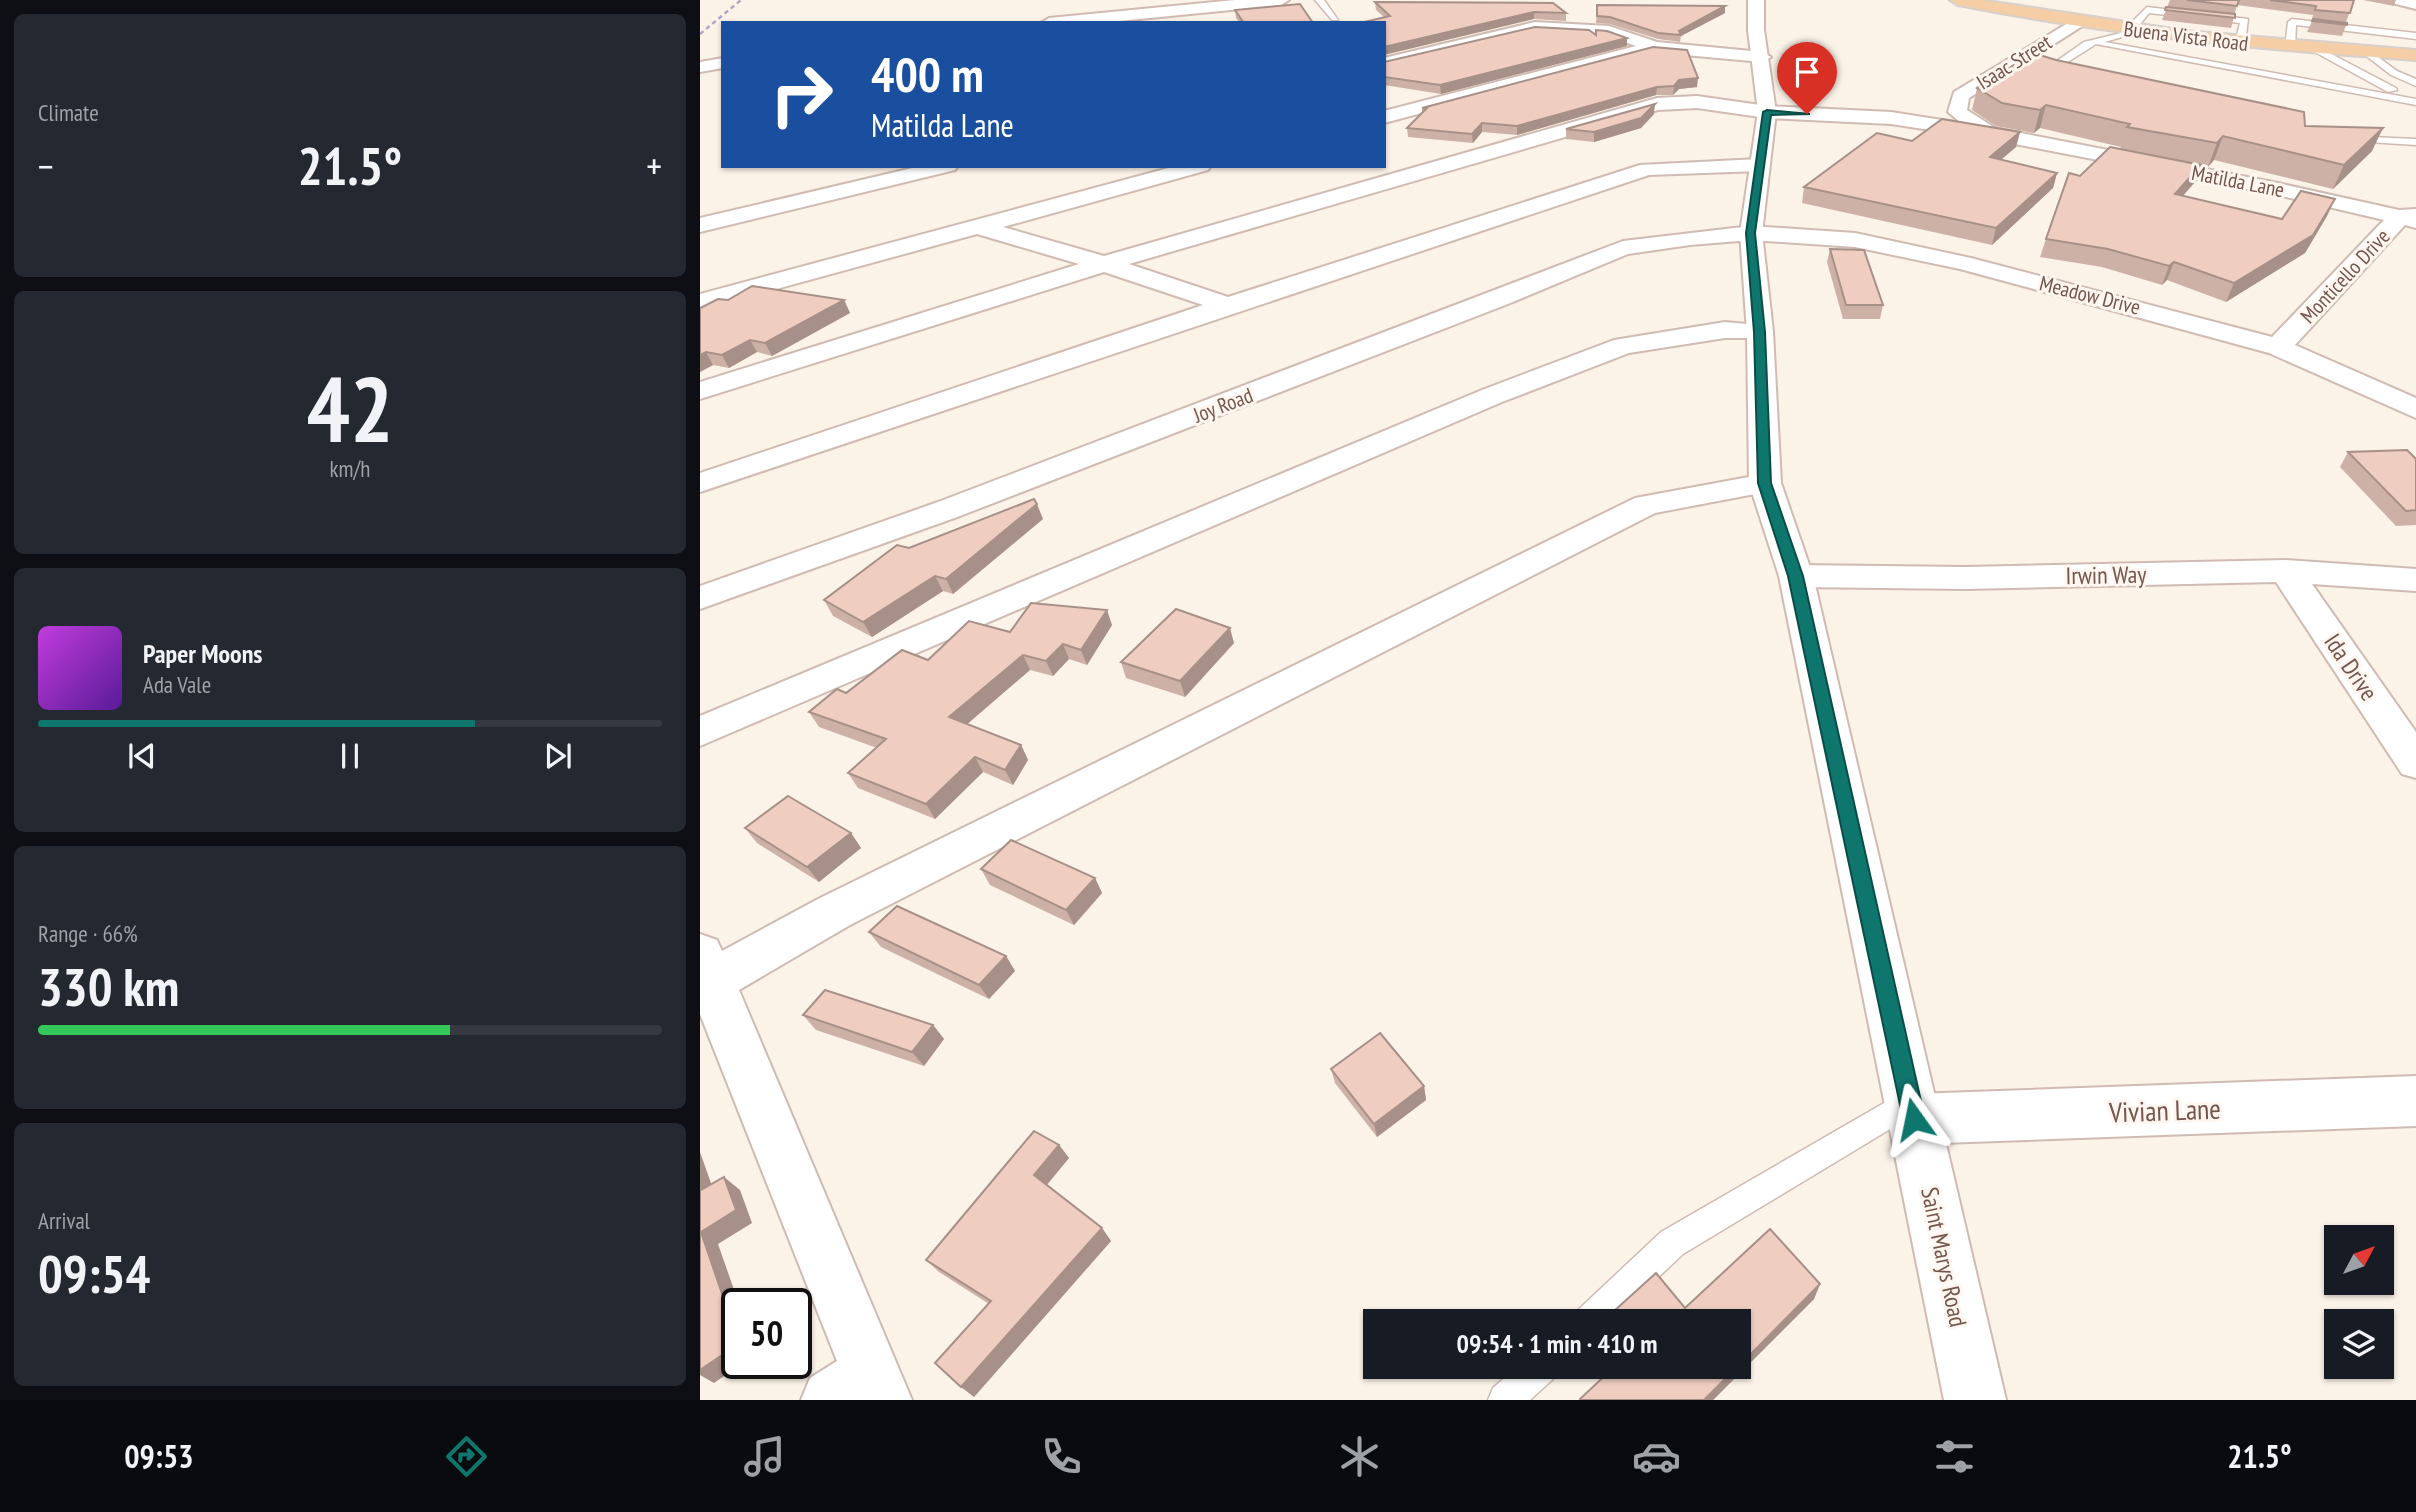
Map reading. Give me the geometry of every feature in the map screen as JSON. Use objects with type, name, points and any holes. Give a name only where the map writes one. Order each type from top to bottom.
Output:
[{"type":"main road","name":"Buena Vista Road","points":[[1958,0],[2078,22],[2136,24],[2241,38],[2291,40],[2316,49],[2359,38],[2416,55]]},
{"type":"street","points":[[1067,21],[1228,3],[1282,0]]},
{"type":"street","name":"Saint Marys Road","points":[[1756,0],[1756,30],[1762,57],[1767,112],[1751,233],[1760,332],[1765,483],[1796,576],[1975,1400]]},
{"type":"street","points":[[2398,0],[2416,4]]},
{"type":"street","name":"Isaac Street","points":[[1989,133],[1957,112],[1960,96],[2078,22]]},
{"type":"street","points":[[1386,63],[1535,27],[1560,26],[1609,31],[1652,47],[1762,57]]},
{"type":"street","points":[[1395,43],[1418,55]]},
{"type":"street","points":[[1386,116],[1652,47]]},
{"type":"street","points":[[700,67],[721,63]]},
{"type":"street","points":[[1891,118],[1960,96]]},
{"type":"street","name":"Matilda Lane","points":[[700,391],[1104,264],[1657,104],[1697,102],[1767,112],[1891,118],[1989,133],[2273,188],[2411,218]]},
{"type":"street","points":[[700,483],[1228,305],[1647,169],[1759,165]]},
{"type":"street","points":[[700,225],[940,168]]},
{"type":"street","points":[[700,302],[1194,168]]},
{"type":"street","name":"Monticello Drive","points":[[2278,347],[2411,218]]},
{"type":"street","points":[[979,226],[1228,305]]},
{"type":"street","name":"Meadow Drive","points":[[1751,233],[1855,240],[1963,263],[2278,347],[2416,408]]},
{"type":"street","name":"Joy Road","points":[[700,598],[949,509],[1499,299],[1623,248],[1751,233]]},
{"type":"street","points":[[700,732],[1492,396],[1623,346],[1725,330],[1760,332]]},
{"type":"street","points":[[862,1391],[703,974],[834,912],[1646,505],[1765,483]]},
{"type":"street","name":"Irwin Way","points":[[1796,576],[1966,578],[2286,572],[2416,580]]},
{"type":"street","name":"Ida Drive","points":[[2286,572],[2416,763]]},
{"type":"street","name":"Vivian Lane","points":[[1912,1110],[2416,1101]]},
{"type":"lane","points":[[1318,0],[1335,18]]},
{"type":"lane","points":[[2061,78],[2046,72],[2091,43],[2117,40],[2136,24],[2184,20],[2211,23],[2241,38]]},
{"type":"lane","points":[[2291,40],[2331,32],[2359,38],[2416,36]]},
{"type":"lane","points":[[2359,38],[2394,73],[2416,83]]},
{"type":"lane","points":[[2387,38],[2416,45]]},
{"type":"lane","points":[[2091,43],[2416,102]]},
{"type":"lane","points":[[2316,49],[2333,61],[2416,102]]},
{"type":"lane","points":[[2336,137],[2416,142]]},
{"type":"lane","points":[[1602,1309],[1672,1242],[1912,1110]]},
{"type":"lane","points":[[1505,1400],[1528,1379]]},
{"type":"building","points":[[2187,0],[2239,0],[2237,6]]},
{"type":"building","points":[[2270,0],[2354,0],[2350,13],[2315,10],[2316,6]]},
{"type":"building","points":[[1375,2],[1553,3],[1566,13],[1534,12],[1386,47],[1386,21],[1369,21],[1390,16]]},
{"type":"building","points":[[1300,4],[1312,21],[1243,21],[1235,10]]},
{"type":"building","points":[[1597,5],[1725,6],[1679,31],[1681,35],[1658,33],[1610,17],[1597,16]]},
{"type":"building","points":[[2166,7],[2235,14],[2235,18],[2165,10]]},
{"type":"building","points":[[2312,21],[2347,23],[2347,25]]},
{"type":"building","points":[[1535,27],[1589,30],[1596,35],[1596,30],[1607,31],[1627,38],[1440,85],[1386,77],[1386,62]]},
{"type":"building","points":[[1653,47],[1687,50],[1698,78],[1679,80],[1674,86],[1657,87],[1517,126],[1482,123],[1472,134],[1407,128],[1427,108],[1422,108]]},
{"type":"building","points":[[2033,53],[2304,112],[2305,126],[2383,128],[2344,165],[2223,136],[2217,143],[2127,127],[2130,124],[2046,105],[2040,110],[2002,103],[1977,88]]},
{"type":"building","points":[[1655,104],[1641,118],[1594,132],[1566,129]]},
{"type":"building","points":[[1942,119],[2020,132],[1990,157],[2057,173],[1996,228],[1804,187],[1877,133],[1912,141]]},
{"type":"building","points":[[2110,147],[2201,165],[2175,194],[2282,219],[2301,191],[2335,199],[2313,235],[2234,283],[2174,262],[2169,266],[2108,249],[2046,239],[2069,173],[2080,176]]},
{"type":"building","points":[[1830,249],[1864,250],[1883,305],[1846,305]]},
{"type":"building","points":[[752,286],[844,300],[765,343],[750,340],[722,355],[706,352],[700,355],[700,308],[718,299],[728,300]]},
{"type":"building","points":[[2407,450],[2416,459],[2416,510],[2406,511],[2348,452]]},
{"type":"building","points":[[1034,499],[1037,504],[946,579],[935,576],[863,622],[824,600],[897,545],[909,548]]},
{"type":"building","points":[[1031,603],[1107,610],[1081,650],[1063,644],[1046,661],[1023,655],[949,717],[1021,745],[1005,770],[975,757],[926,804],[848,773],[886,739],[809,712],[837,689],[846,693],[902,650],[928,660],[969,621],[1010,632]]},
{"type":"building","points":[[1176,609],[1230,628],[1180,681],[1121,662]]},
{"type":"building","points":[[788,796],[851,833],[807,867],[745,828]]},
{"type":"building","points":[[1011,840],[1095,878],[1066,910],[981,869]]},
{"type":"building","points":[[897,906],[1006,956],[979,985],[869,932]]},
{"type":"building","points":[[825,990],[933,1025],[912,1052],[803,1015]]},
{"type":"building","points":[[1380,1033],[1424,1086],[1374,1124],[1331,1069]]},
{"type":"building","points":[[1034,1131],[1059,1145],[1034,1175],[1102,1228],[961,1387],[935,1363],[991,1301],[926,1260]]},
{"type":"building","points":[[724,1177],[736,1210],[701,1232],[721,1291],[721,1356],[700,1370],[700,1186],[701,1190]]},
{"type":"building","points":[[1770,1229],[1820,1284],[1751,1354],[1751,1309],[1616,1309],[1656,1273],[1685,1308]]},
{"type":"building","points":[[1601,1379],[1725,1379],[1704,1400],[1580,1399]]},
{"type":"railway","points":[[700,34],[741,0]]},
{"type":"route","points":[[1807,114],[1767,112],[1751,233],[1760,332],[1765,483],[1796,576],[1914,1119]]}]
